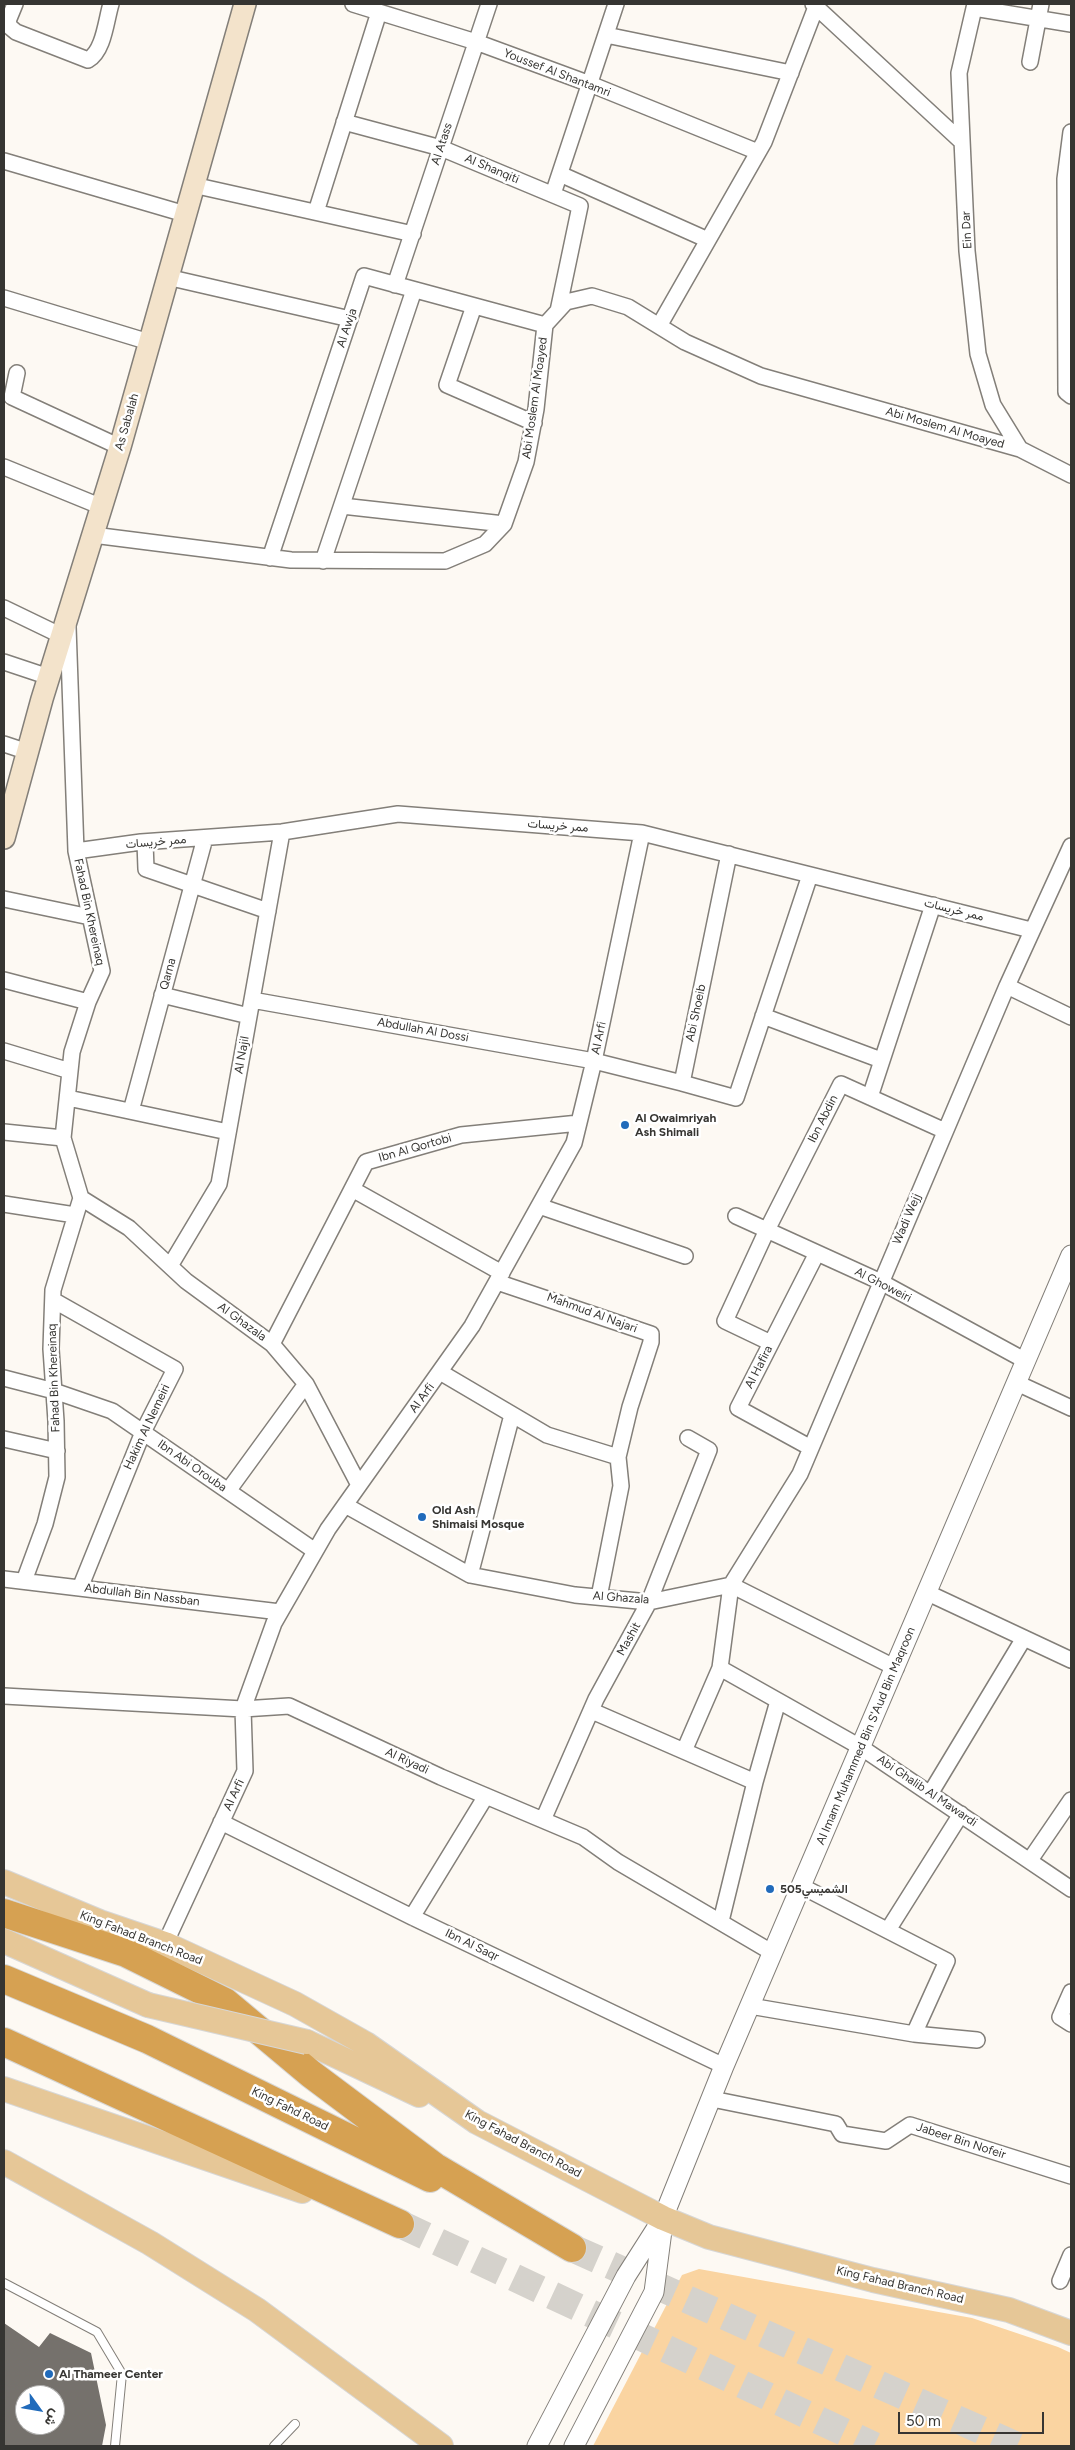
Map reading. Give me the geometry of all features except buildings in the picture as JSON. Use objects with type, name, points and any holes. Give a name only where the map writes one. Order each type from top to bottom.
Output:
[{"type":"highway","name":"King Fahd Road","points":[[4,1913],[126,1953],[225,2002],[311,2074],[435,2167],[572,2248],[146,2039],[4,1978]]},
{"type":"highway","points":[[4,2042],[400,2224]]},
{"type":"main road","name":"As Sabalah","points":[[4,838],[49,677],[120,447],[245,4]]},
{"type":"main road","name":"King Fahad Branch Road","points":[[4,1882],[100,1922],[165,1944],[295,2004],[366,2044],[477,2122],[663,2218],[709,2237],[873,2280],[1009,2310],[1071,2333]]},
{"type":"main road","points":[[4,1941],[148,2005],[307,2042],[477,2122]]},
{"type":"main road","points":[[4,2088],[400,2224]]},
{"type":"main road","points":[[4,2162],[150,2243],[257,2310],[441,2446]]},
{"type":"street","points":[[15,4],[8,21],[10,27],[16,32],[88,60],[94,57],[98,50],[111,4]]},
{"type":"street","name":"Youssef Al Shantamri","points":[[353,4],[476,42],[590,84],[758,152]]},
{"type":"street","name":"Al Atass","points":[[395,284],[489,4]]},
{"type":"street","points":[[554,194],[616,4]]},
{"type":"street","points":[[659,326],[758,152],[791,72],[815,6],[962,142]]},
{"type":"street","points":[[974,6],[1040,11],[1071,24]]},
{"type":"street","name":"Ein Dar","points":[[974,6],[959,73],[968,251],[978,354],[993,404],[1020,449]]},
{"type":"street","points":[[1030,62],[1040,11]]},
{"type":"street","points":[[316,212],[380,12]]},
{"type":"street","points":[[606,35],[791,72]]},
{"type":"street","name":"Al Shanqiti","points":[[344,122],[441,148],[580,206],[558,310]]},
{"type":"street","points":[[1071,132],[1068,180],[1066,392],[1071,396]]},
{"type":"street","points":[[4,161],[185,214]]},
{"type":"street","points":[[560,174],[708,240]]},
{"type":"street","points":[[193,185],[413,234]]},
{"type":"street","name":"Al Awja","points":[[270,558],[364,276],[545,324]]},
{"type":"street","points":[[167,277],[350,318]]},
{"type":"street","points":[[323,561],[414,290]]},
{"type":"street","name":"Abi Moslem Al Moayed","points":[[93,535],[270,558],[323,561],[445,561],[485,544],[504,524],[526,462],[534,423],[545,324],[566,302],[592,296],[628,307],[684,342],[761,376],[1020,449],[1071,475]]},
{"type":"street","points":[[4,298],[149,342]]},
{"type":"street","points":[[474,306],[447,386],[534,423]]},
{"type":"street","points":[[17,373],[12,397],[120,447]]},
{"type":"street","points":[[4,467],[102,507]]},
{"type":"street","points":[[342,506],[504,524]]},
{"type":"street","points":[[4,608],[62,636]]},
{"type":"street","name":"Fahad Bin Khereinaq","points":[[24,1581],[58,1477],[51,1349],[53,1300],[62,1258],[81,1198],[64,1138],[72,1052],[88,1002],[102,971],[76,851],[68,615]]},
{"type":"street","points":[[4,662],[49,677]]},
{"type":"street","points":[[4,744],[28,752]]},
{"type":"street","name":"ممر خريسات","points":[[76,851],[145,842],[282,832],[398,814],[642,833],[1031,930]]},
{"type":"street","name":"Al Najil","points":[[170,1266],[219,1184],[282,832]]},
{"type":"street","name":"Al Arfi","points":[[165,1944],[245,1771],[242,1709],[274,1623],[315,1551],[345,1505],[472,1326],[574,1143],[594,1061],[642,833]]},
{"type":"street","name":"Qarna","points":[[131,1111],[205,838]]},
{"type":"street","points":[[145,842],[146,869],[268,911]]},
{"type":"street","name":"Wadi Wejj","points":[[731,1585],[800,1474],[1031,930],[1071,846]]},
{"type":"street","name":"Abi Shoeib","points":[[682,1083],[729,854]]},
{"type":"street","points":[[594,1061],[736,1098],[810,875]]},
{"type":"street","points":[[4,899],[90,916]]},
{"type":"street","points":[[870,1097],[933,905]]},
{"type":"street","points":[[4,980],[88,1002]]},
{"type":"street","points":[[1007,986],[1071,1017]]},
{"type":"street","points":[[162,995],[249,1016]]},
{"type":"street","name":"Abdullah Al Dossi","points":[[252,1000],[594,1061]]},
{"type":"street","points":[[763,1016],[882,1060]]},
{"type":"street","points":[[4,1051],[70,1071]]},
{"type":"street","name":"Ibn Abdin","points":[[767,1230],[841,1084],[945,1131]]},
{"type":"street","points":[[68,1098],[228,1132]]},
{"type":"street","name":"Ibn Al Qortobi","points":[[272,1344],[366,1162],[461,1135],[579,1123]]},
{"type":"street","points":[[4,1132],[64,1138]]},
{"type":"street","points":[[352,1189],[500,1277]]},
{"type":"street","name":"Al Ghazala","points":[[81,1198],[129,1228],[186,1282],[272,1344],[306,1384],[359,1485]]},
{"type":"street","points":[[4,1204],[75,1215]]},
{"type":"street","points":[[539,1206],[685,1256]]},
{"type":"street","name":"Al Ghoweiri","points":[[736,1216],[881,1282],[1026,1361]]},
{"type":"street","points":[[767,1230],[725,1321],[771,1342]]},
{"type":"street","name":"Al Hafira","points":[[811,1448],[738,1408],[817,1253]]},
{"type":"street","name":"Al Imam Muhammed Bin S'Aud Bin Maqroon","points":[[537,2446],[626,2276],[663,2218],[724,2066],[862,1748],[1071,1255]]},
{"type":"street","name":"Mahmud Al Najari","points":[[500,1277],[651,1334],[652,1342],[630,1407],[618,1457],[621,1486],[598,1597]]},
{"type":"street","name":"Hakim Al Nemeiri","points":[[53,1300],[174,1369],[143,1432],[80,1588]]},
{"type":"street","points":[[440,1372],[547,1435],[618,1457]]},
{"type":"street","name":"Ibn Abi Orouba","points":[[4,1378],[54,1391],[112,1411],[315,1551]]},
{"type":"street","points":[[1017,1383],[1071,1408]]},
{"type":"street","points":[[228,1491],[306,1384]]},
{"type":"street","points":[[470,1575],[512,1415]]},
{"type":"street","name":"Mashit","points":[[543,1820],[592,1711],[649,1602],[709,1450],[688,1438]]},
{"type":"street","points":[[4,1439],[57,1451]]},
{"type":"street","name":"Al Ghazala","points":[[345,1505],[470,1575],[575,1595],[649,1602],[731,1585]]},
{"type":"street","name":"Abdullah Bin Nassban","points":[[4,1579],[280,1612]]},
{"type":"street","points":[[684,1752],[720,1668],[731,1585],[896,1668]]},
{"type":"street","points":[[928,1593],[1071,1660]]},
{"type":"street","points":[[930,1794],[1024,1638]]},
{"type":"street","name":"Abi Ghalib Al Mawardi","points":[[720,1668],[862,1748],[1071,1889]]},
{"type":"street","name":"Al Riyadi","points":[[4,1696],[242,1709],[289,1706],[486,1796],[583,1836],[618,1862],[774,1953]]},
{"type":"street","points":[[721,1921],[755,1782],[778,1701]]},
{"type":"street","points":[[592,1711],[755,1782]]},
{"type":"street","points":[[412,1917],[486,1796]]},
{"type":"street","points":[[1030,1860],[1071,1800]]},
{"type":"street","points":[[888,1930],[961,1814]]},
{"type":"street","name":"Ibn Al Saqr","points":[[221,1822],[412,1917],[724,2066]]},
{"type":"street","points":[[801,1886],[947,1960],[914,2034]]},
{"type":"street","points":[[1071,1992],[1060,2017],[1071,2024]]},
{"type":"street","points":[[750,2006],[914,2034],[977,2040]]},
{"type":"street","name":"Jabeer Bin Nofeir","points":[[712,2099],[836,2124],[842,2134],[886,2141],[910,2125],[1071,2176]]},
{"type":"street","name":"Al Imam Muhammed Bin S'Aud Bin Maqroon","points":[[574,2446],[654,2292],[663,2218]]},
{"type":"street","points":[[1060,2281],[1071,2255]]},
{"type":"lane","points":[[4,2283],[98,2332],[122,2374],[115,2446]]},
{"type":"lane","points":[[274,2446],[295,2424]]},
{"type":"shaded area","points":[[699,2269],[972,2318],[1071,2353],[1071,2446],[593,2446],[682,2275]]},
{"type":"tunnel","points":[[400,2224],[874,2446]]},
{"type":"tunnel","points":[[572,2248],[1017,2446]]},
{"type":"place","name":"Al Owaimriyah Ash Shimali","points":[[625,1125]]},
{"type":"place","name":"Old Ash Shimaisi Mosque","points":[[422,1517]]},
{"type":"place","name":"الشميسي505","points":[[770,1889]]},
{"type":"place","name":"Al Thameer Center","points":[[49,2374]]}]
